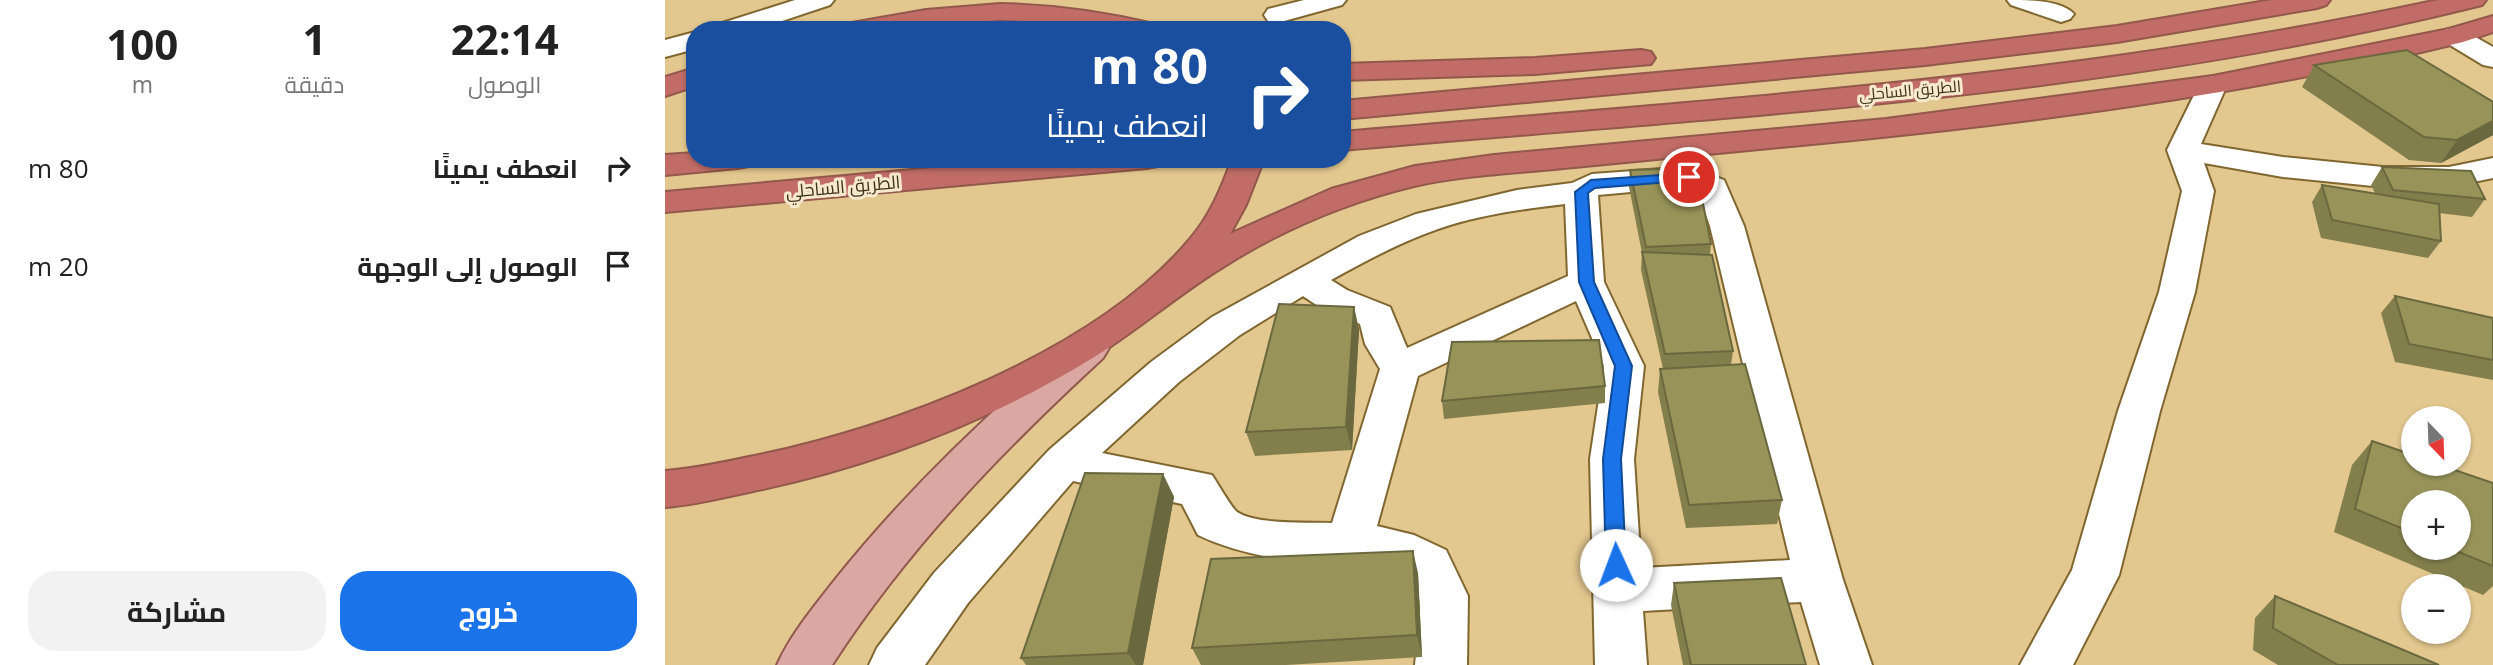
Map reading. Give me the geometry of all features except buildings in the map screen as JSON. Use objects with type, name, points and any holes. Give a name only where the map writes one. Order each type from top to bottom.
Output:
[{"type":"highway","points":[[858,21],[914,0]]},
{"type":"highway","points":[[1097,0],[1126,21]]},
{"type":"highway","name":"الطريق الساحلي","points":[[1351,140],[1700,94],[1924,57],[2117,34],[2317,0]]},
{"type":"highway","name":"الطريق الساحلي","points":[[1351,110],[1700,94],[1941,88],[2153,61],[2327,32],[2473,0]]},
{"type":"highway","points":[[909,21],[939,16],[1005,12],[1066,14],[1105,21]]},
{"type":"highway","points":[[1937,30],[2010,14],[2071,13]]},
{"type":"highway","points":[[665,489],[794,467],[916,429],[1026,380],[1131,314],[1211,258],[1270,226],[1343,196],[1415,176],[1494,165],[1886,128],[2213,85],[2453,36],[2493,24]]},
{"type":"highway","points":[[1351,72],[1535,66],[1862,37]]},
{"type":"highway","points":[[665,165],[686,163]]},
{"type":"highway","name":"الطريق الساحلي","points":[[665,202],[1046,168]]},
{"type":"highway","points":[[1131,314],[1202,248],[1235,197],[1245,168]]},
{"type":"main road","points":[[803,665],[838,611],[919,515],[1017,412],[1131,314]]},
{"type":"street","points":[[726,21],[735,13],[764,0]]},
{"type":"street","points":[[756,21],[821,0]]},
{"type":"street","points":[[1277,15],[1333,0]]},
{"type":"street","points":[[2453,36],[2493,59]]},
{"type":"street","points":[[665,48],[686,42]]},
{"type":"street","points":[[2046,665],[2095,575],[2139,411],[2177,292],[2198,191],[2183,150],[2213,85]]},
{"type":"street","points":[[2183,150],[2283,167],[2383,177],[2449,177],[2493,168]]},
{"type":"street","points":[[895,665],[951,588],[1065,462],[1164,372],[1226,326],[1303,280],[1371,244],[1428,221],[1517,200],[1581,192],[1591,184],[1689,177],[1712,187],[1727,226],[1819,580],[1846,665]]},
{"type":"street","points":[[1581,192],[1586,282],[1624,366],[1612,459],[1621,665]]},
{"type":"street","points":[[1303,280],[1334,299],[1377,316],[1384,344],[1400,368]]},
{"type":"street","points":[[1349,544],[1400,368],[1586,282]]},
{"type":"street","points":[[1065,462],[1196,488],[1212,510],[1214,522],[1238,533],[1267,539],[1387,546],[1414,555],[1429,564],[1444,596],[1441,665]]},
{"type":"street","points":[[1617,591],[1819,580]]},
{"type":"route","points":[[1616,565],[1612,459],[1624,366],[1586,282],[1581,192],[1591,184],[1689,177]]}]
